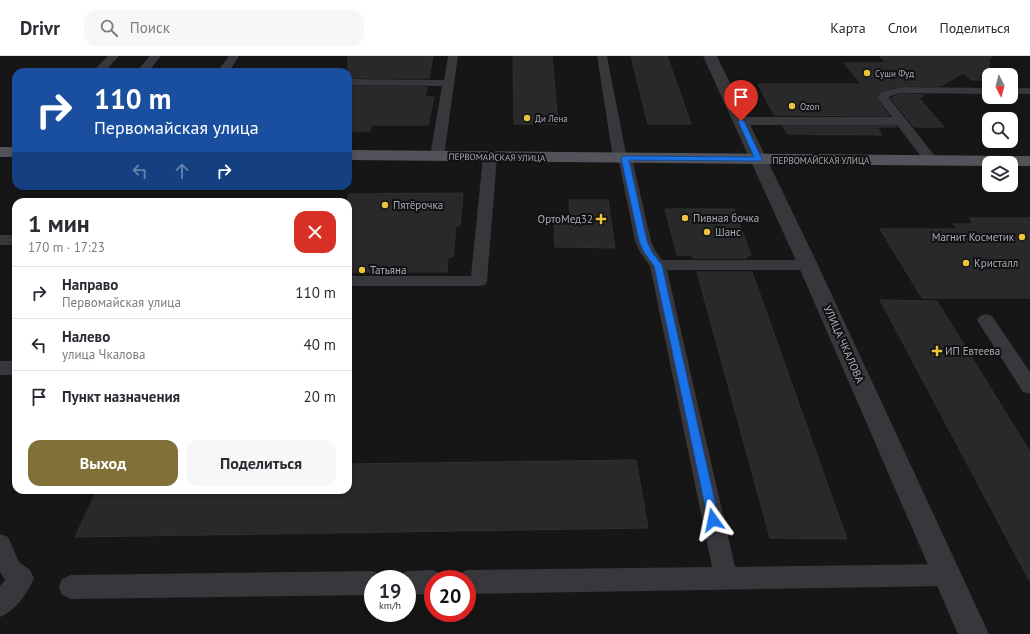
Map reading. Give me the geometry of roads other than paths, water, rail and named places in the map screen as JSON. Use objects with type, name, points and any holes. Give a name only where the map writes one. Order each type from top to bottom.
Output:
[{"type":"main road","points":[[0,152],[12,152]]},
{"type":"main road","name":"ПЕРВОМАЙСКАЯ УЛИЦА","points":[[352,156],[1030,161]]},
{"type":"street","name":"УЛИЦА ЧКАЛОВА","points":[[710,56],[808,265],[974,634]]},
{"type":"lane","points":[[102,68],[114,56]]},
{"type":"lane","points":[[146,68],[156,56]]},
{"type":"lane","points":[[226,68],[234,56]]},
{"type":"lane","points":[[437,156],[453,56]]},
{"type":"lane","points":[[602,56],[622,158],[643,241],[648,252],[658,265],[726,578]]},
{"type":"lane","points":[[352,82],[448,83]]},
{"type":"lane","points":[[931,160],[883,98],[885,94],[902,90],[982,91]]},
{"type":"lane","points":[[1018,91],[1030,91]]},
{"type":"lane","points":[[741,121],[901,121]]},
{"type":"lane","points":[[352,281],[479,281],[490,157]]},
{"type":"lane","points":[[0,240],[12,240]]},
{"type":"lane","points":[[658,265],[808,265]]},
{"type":"lane","points":[[986,320],[1023,366],[1030,387]]},
{"type":"lane","points":[[0,368],[12,368]]},
{"type":"lane","points":[[0,545],[11,570],[22,578],[0,605]]},
{"type":"lane","points":[[476,582],[947,575]]},
{"type":"lane","points":[[70,587],[364,583]]},
{"type":"place","name":"Суши Фуд","points":[[867,73]]},
{"type":"place","name":"Ozon","points":[[792,106]]},
{"type":"place","name":"Ди Лена","points":[[527,118]]},
{"type":"place","name":"Пятёрочка","points":[[385,205]]},
{"type":"place","name":"Пивная бочка","points":[[685,218]]},
{"type":"place","name":"ОртоМед32","points":[[601,219]]},
{"type":"place","name":"Шанс","points":[[707,232]]},
{"type":"place","name":"Магнит Косметик","points":[[1022,237]]},
{"type":"place","name":"Кристалл","points":[[966,263]]},
{"type":"place","name":"Татьяна","points":[[362,270]]},
{"type":"place","name":"ИП Евтеева","points":[[937,351]]}]
